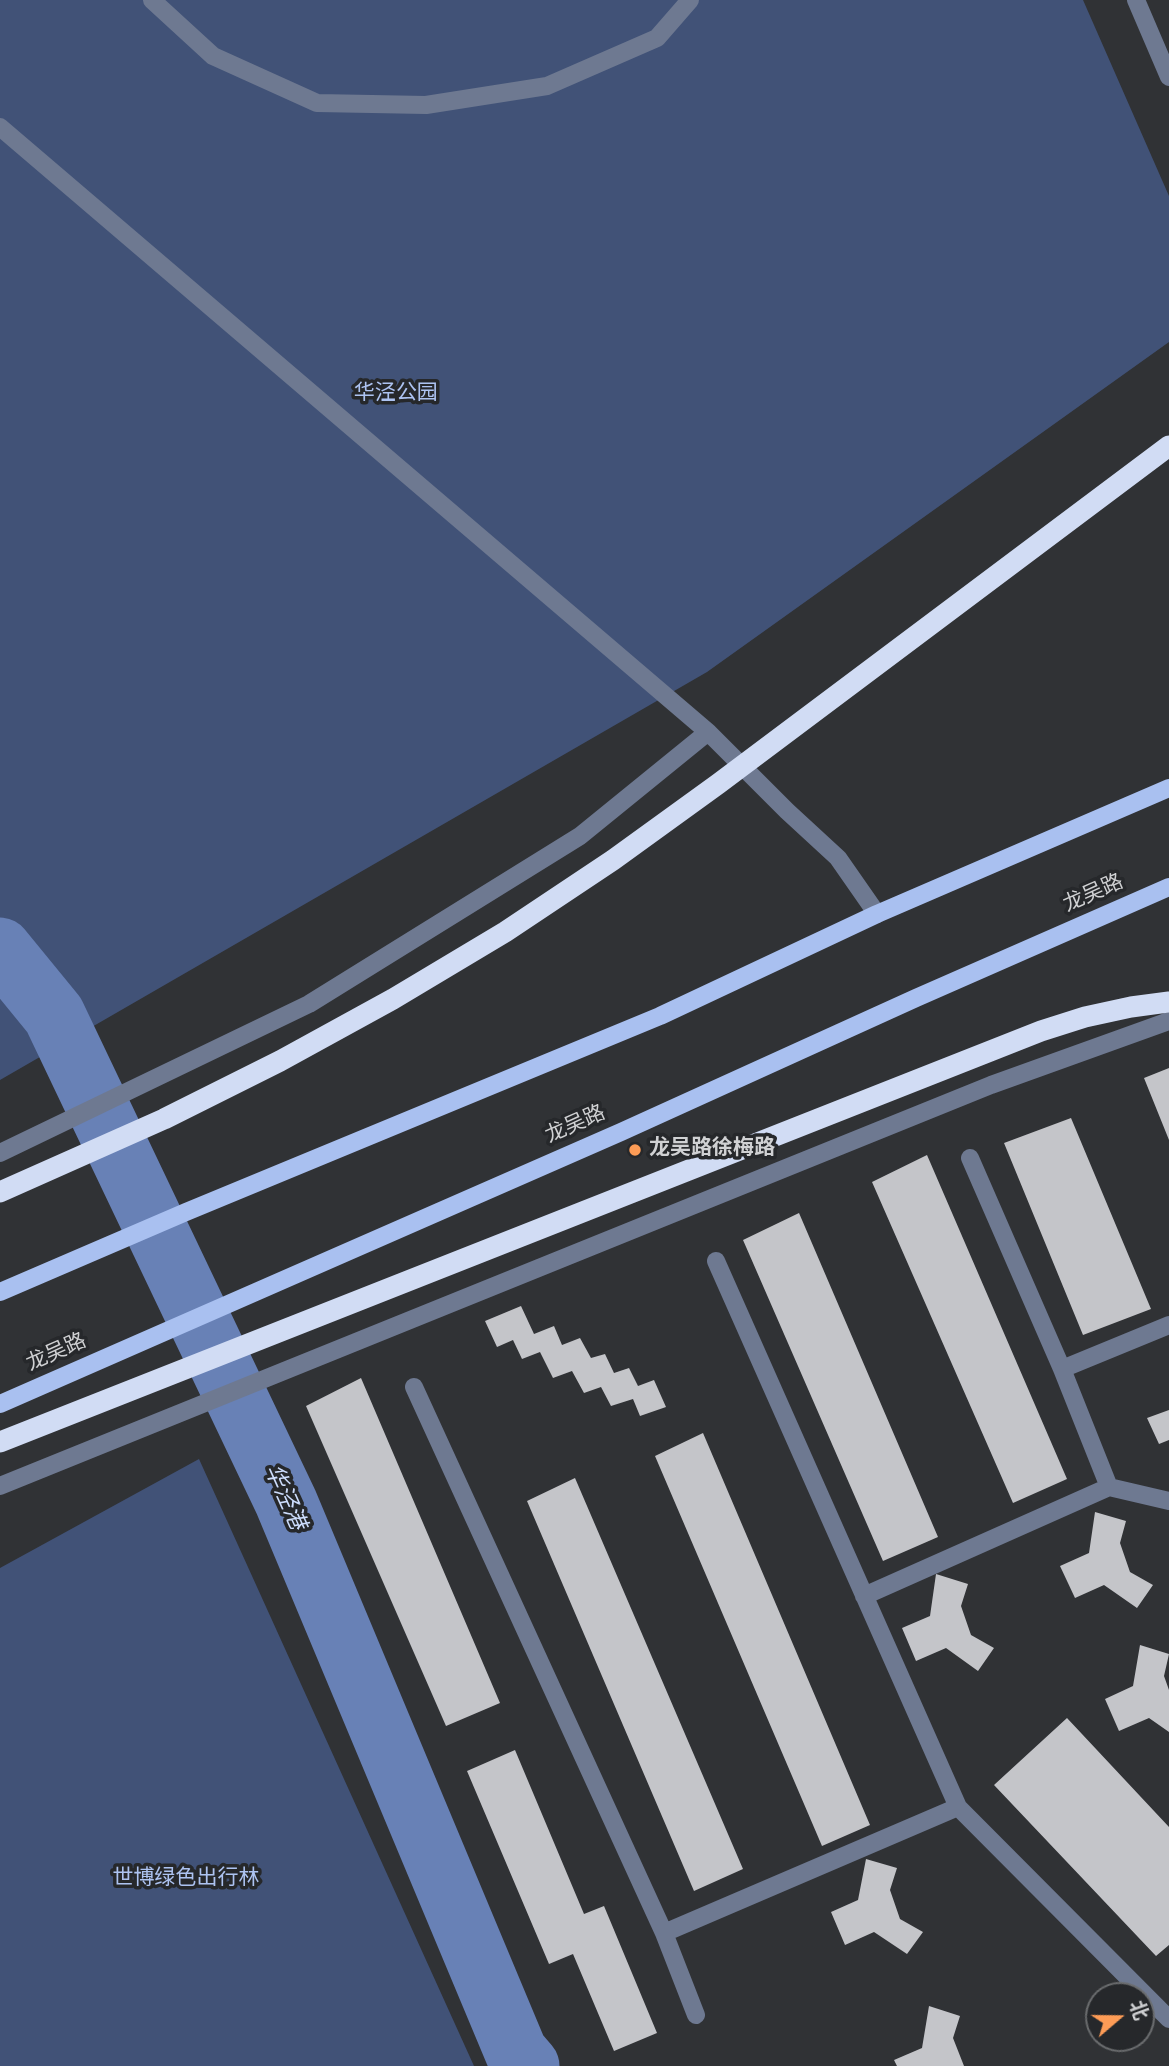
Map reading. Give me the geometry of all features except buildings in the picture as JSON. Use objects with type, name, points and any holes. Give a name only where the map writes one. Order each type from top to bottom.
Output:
[{"type":"highway","points":[[0,1192],[164,1119],[280,1061],[393,999],[505,932],[613,860],[697,799],[1169,446]]},
{"type":"highway","points":[[0,1442],[1041,1031],[1086,1017],[1169,1002]]},
{"type":"main road","points":[[0,1292],[660,1016],[877,914],[1169,788]]},
{"type":"main road","name":"龙吴路","points":[[0,1404],[621,1132],[1169,887]]},
{"type":"street","points":[[152,0],[213,56],[317,103],[426,105],[547,86],[657,38],[690,0]]},
{"type":"street","points":[[1136,0],[1169,77]]},
{"type":"street","points":[[0,127],[708,732],[838,858],[877,914]]},
{"type":"street","points":[[0,1153],[309,1004],[580,835],[708,732]]},
{"type":"street","points":[[0,1486],[991,1085],[1169,1021]]},
{"type":"street","points":[[970,1158],[1062,1369],[1109,1487]]},
{"type":"street","points":[[716,1261],[958,1807],[1169,2019]]},
{"type":"street","points":[[1062,1369],[1169,1325]]},
{"type":"street","points":[[414,1387],[664,1933],[696,2015]]},
{"type":"street","points":[[864,1596],[1109,1487],[1169,1501]]},
{"type":"street","points":[[664,1933],[958,1807]]},
{"type":"green space","name":"华泾公园","points":[[0,0],[1083,0],[1169,196],[1169,342],[707,672],[0,1080]]},
{"type":"green space","name":"世博绿色出行林","points":[[199,1459],[474,2066],[0,2066],[0,1568]]},
{"type":"waterway","name":"华泾港","points":[[0,949],[54,1015],[286,1502],[516,2052],[528,2066]]},
{"type":"place","name":"龙吴路徐梅路","points":[[635,1150]]}]
